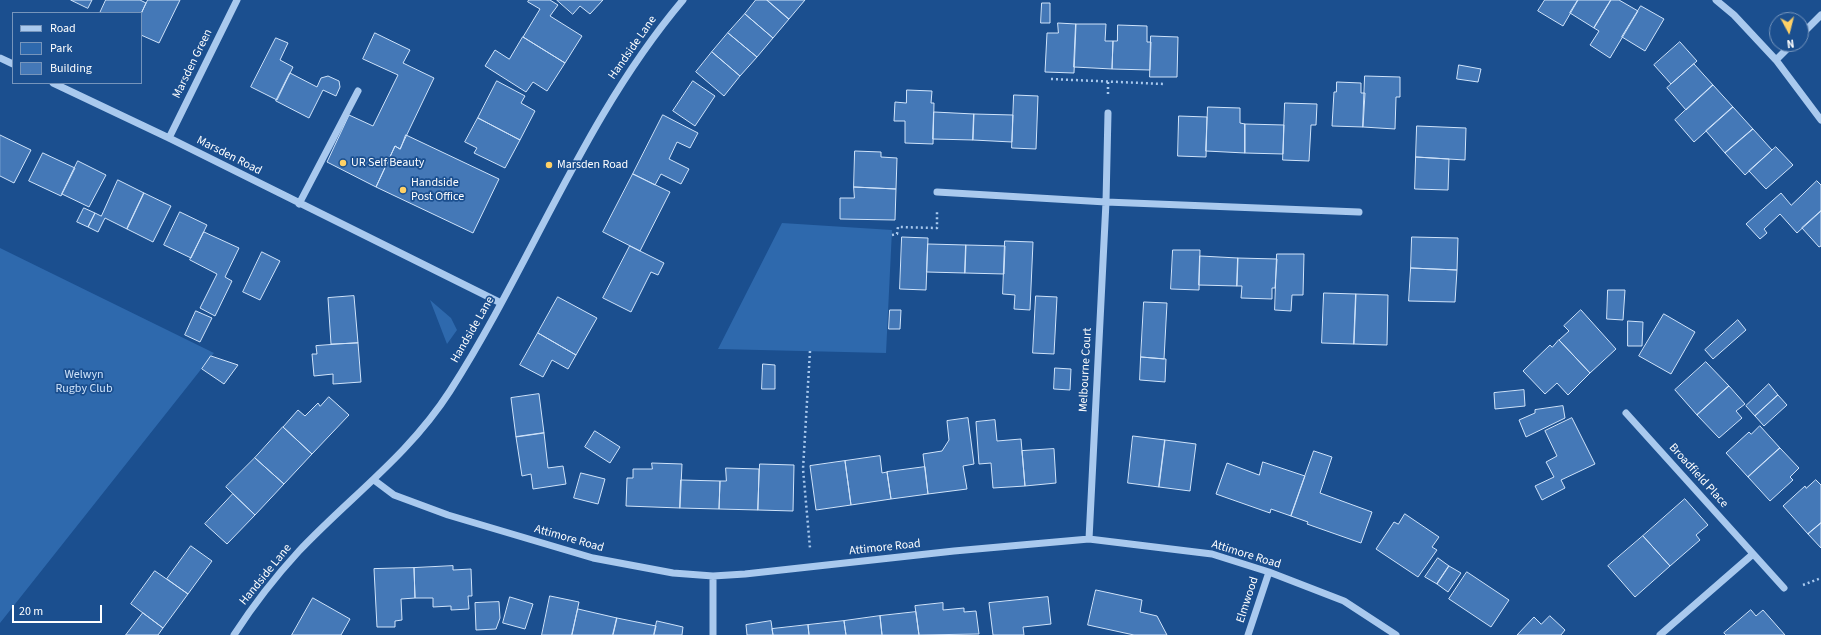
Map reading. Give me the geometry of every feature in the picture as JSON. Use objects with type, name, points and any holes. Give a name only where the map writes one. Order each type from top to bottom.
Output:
[{"type":"street","name":"Marsden Green","points":[[169,138],[237,0]]},
{"type":"street","name":"Handside Lane","points":[[234,635],[244,619],[299,551],[414,440],[449,392],[501,303],[585,144],[627,74],[666,20],[683,0]]},
{"type":"street","points":[[1716,0],[1734,15],[1776,60],[1821,120]]},
{"type":"street","points":[[1809,27],[1821,15]]},
{"type":"street","points":[[1776,60],[1784,52]]},
{"type":"street","points":[[0,58],[12,64]]},
{"type":"street","name":"Marsden Road","points":[[55,84],[169,138],[501,303]]},
{"type":"street","points":[[300,204],[358,91]]},
{"type":"street","name":"Melbourne Court","points":[[1089,540],[1106,202],[1108,113]]},
{"type":"street","points":[[937,192],[1106,202],[1359,212]]},
{"type":"street","name":"Broadfield Place","points":[[1626,413],[1784,588]]},
{"type":"street","name":"Attimore Road","points":[[374,480],[394,495],[448,515],[593,558],[673,573],[714,576],[1089,540],[1212,554],[1269,572],[1344,601],[1396,635]]},
{"type":"street","points":[[1660,635],[1753,554]]},
{"type":"street","name":"Elmwood","points":[[1248,635],[1269,572]]},
{"type":"street","points":[[713,635],[714,576]]},
{"type":"path","points":[[1051,79],[1164,84]]},
{"type":"path","points":[[892,236],[897,234],[898,227],[937,228],[937,192]]},
{"type":"path","points":[[810,351],[803,469],[812,567]]},
{"type":"green space","points":[[782,223],[892,230],[886,353],[718,349]]},
{"type":"green space","name":"Welwyn Rugby Club","points":[[0,248],[214,353],[0,623]]},
{"type":"green space","points":[[430,300],[451,318],[457,330],[447,344]]},
{"type":"building","points":[[71,0],[92,0],[88,8]]},
{"type":"building","points":[[106,0],[140,0],[146,3],[142,12],[100,12]]},
{"type":"building","points":[[148,0],[180,0],[159,43],[142,35],[142,12]]},
{"type":"building","points":[[529,0],[550,0],[558,5],[550,16],[582,36],[565,63],[523,37],[540,9],[528,2]]},
{"type":"building","points":[[557,0],[603,0],[590,14],[580,6],[573,14]]},
{"type":"building","points":[[756,0],[767,0],[789,19],[773,38],[745,14]]},
{"type":"building","points":[[767,0],[805,0],[789,19]]},
{"type":"building","points":[[1545,0],[1578,0],[1563,26],[1538,11]]},
{"type":"building","points":[[1578,0],[1611,0],[1594,28],[1570,13]]},
{"type":"building","points":[[1611,0],[1619,0],[1638,11],[1610,58],[1590,45],[1599,31],[1594,28]]},
{"type":"building","points":[[1042,3],[1050,3],[1050,23],[1041,23]]},
{"type":"building","points":[[1641,6],[1664,19],[1645,51],[1622,37]]},
{"type":"building","points":[[745,14],[773,38],[757,57],[728,33]]},
{"type":"building","points":[[1058,23],[1076,24],[1074,73],[1045,72],[1047,33],[1058,33]]},
{"type":"building","points":[[1076,24],[1106,24],[1105,41],[1113,41],[1112,69],[1074,67]]},
{"type":"building","points":[[1118,25],[1147,26],[1147,42],[1151,42],[1150,70],[1112,69],[1113,41],[1117,41]]},
{"type":"building","points":[[375,33],[410,50],[403,63],[434,78],[400,149],[395,146],[376,187],[327,162],[349,115],[373,126],[398,75],[363,59]]},
{"type":"building","points":[[728,33],[757,57],[740,76],[712,52]]},
{"type":"building","points":[[1151,36],[1178,37],[1177,77],[1150,77]]},
{"type":"building","points":[[523,37],[565,63],[547,91],[533,82],[526,92],[485,66],[495,50],[509,59]]},
{"type":"building","points":[[276,38],[288,43],[280,60],[293,67],[277,100],[251,87]]},
{"type":"building","points":[[1680,42],[1697,61],[1671,84],[1654,65]]},
{"type":"building","points":[[712,52],[740,76],[724,96],[696,72]]},
{"type":"building","points":[[1694,64],[1713,85],[1686,110],[1667,88]]},
{"type":"building","points":[[1459,65],[1481,69],[1478,82],[1457,79]]},
{"type":"building","points":[[290,73],[317,87],[321,78],[328,76],[339,81],[340,87],[336,96],[323,90],[309,118],[276,101]]},
{"type":"building","points":[[1365,76],[1400,77],[1400,97],[1396,97],[1395,129],[1363,127]]},
{"type":"building","points":[[497,81],[525,96],[521,103],[535,111],[520,140],[478,118]]},
{"type":"building","points":[[693,81],[715,96],[695,126],[673,111]]},
{"type":"building","points":[[1337,82],[1361,83],[1361,93],[1365,93],[1363,127],[1332,126],[1334,92],[1336,92]]},
{"type":"building","points":[[1713,85],[1733,107],[1694,142],[1675,120]]},
{"type":"building","points":[[907,90],[932,91],[931,103],[934,103],[933,144],[905,143],[905,121],[894,121],[895,102],[906,103]]},
{"type":"building","points":[[1014,95],[1038,96],[1036,149],[1012,148]]},
{"type":"building","points":[[1285,103],[1317,104],[1316,125],[1311,125],[1309,161],[1283,160]]},
{"type":"building","points":[[1208,107],[1240,108],[1240,123],[1245,124],[1245,153],[1206,151]]},
{"type":"building","points":[[1733,107],[1753,129],[1725,153],[1706,131]]},
{"type":"building","points":[[934,112],[974,114],[973,140],[933,139]]},
{"type":"building","points":[[974,114],[1013,115],[1012,142],[973,140]]},
{"type":"building","points":[[663,115],[698,133],[690,148],[677,142],[669,159],[689,169],[681,184],[661,174],[655,185],[633,174]]},
{"type":"building","points":[[1179,116],[1207,117],[1206,157],[1178,156]]},
{"type":"building","points":[[478,118],[520,140],[505,168],[474,153],[477,148],[465,142]]},
{"type":"building","points":[[1245,124],[1284,125],[1283,154],[1245,153]]},
{"type":"building","points":[[1417,126],[1466,128],[1465,160],[1416,157]]},
{"type":"building","points":[[1753,129],[1772,150],[1745,175],[1725,153]]},
{"type":"building","points":[[0,135],[31,150],[14,183],[0,176]]},
{"type":"building","points":[[406,135],[499,179],[473,233],[376,187],[395,146],[400,149]]},
{"type":"building","points":[[1776,147],[1793,165],[1766,189],[1749,171]]},
{"type":"building","points":[[855,151],[881,152],[881,157],[897,158],[896,189],[854,187]]},
{"type":"building","points":[[43,153],[75,168],[61,196],[29,181]]},
{"type":"building","points":[[1416,157],[1449,159],[1448,190],[1415,189]]},
{"type":"building","points":[[78,161],[106,175],[89,207],[62,194]]},
{"type":"building","points":[[633,174],[670,192],[640,251],[603,232]]},
{"type":"building","points":[[118,180],[144,193],[127,229],[105,218],[98,232],[88,227],[95,213],[101,216]]},
{"type":"building","points":[[1817,181],[1821,185],[1821,211],[1797,233],[1780,214],[1764,229],[1767,233],[1760,239],[1746,224],[1781,193],[1791,205]]},
{"type":"building","points":[[854,187],[896,189],[895,220],[840,219],[840,198],[854,198]]},
{"type":"building","points":[[144,193],[171,206],[153,242],[127,229]]},
{"type":"building","points":[[84,208],[95,213],[88,227],[77,222]]},
{"type":"building","points":[[1821,211],[1821,246],[1819,247],[1802,228]]},
{"type":"building","points":[[180,212],[207,225],[191,258],[164,245]]},
{"type":"building","points":[[204,232],[239,248],[225,277],[232,281],[215,316],[200,308],[217,274],[190,260]]},
{"type":"building","points":[[902,237],[928,238],[926,290],[900,289]]},
{"type":"building","points":[[1412,237],[1458,238],[1457,270],[1411,268]]},
{"type":"building","points":[[1005,241],[1033,242],[1030,310],[1014,309],[1015,295],[1003,294]]},
{"type":"building","points":[[928,244],[966,245],[965,273],[927,272]]},
{"type":"building","points":[[966,245],[1005,246],[1004,274],[965,273]]},
{"type":"building","points":[[630,246],[664,263],[658,275],[651,272],[631,312],[603,298]]},
{"type":"building","points":[[1173,250],[1200,250],[1199,290],[1171,289]]},
{"type":"building","points":[[262,252],[280,261],[260,300],[243,292]]},
{"type":"building","points":[[1277,254],[1304,254],[1303,295],[1292,295],[1291,311],[1275,310]]},
{"type":"building","points":[[1200,256],[1238,258],[1237,286],[1199,285]]},
{"type":"building","points":[[1238,258],[1277,259],[1275,288],[1272,288],[1272,299],[1241,298],[1242,286],[1237,286]]},
{"type":"building","points":[[1411,268],[1457,270],[1455,302],[1409,301]]},
{"type":"building","points":[[1608,290],[1625,290],[1623,320],[1607,319]]},
{"type":"building","points":[[1324,293],[1356,294],[1354,344],[1322,343]]},
{"type":"building","points":[[1356,294],[1388,295],[1387,345],[1354,344]]},
{"type":"building","points":[[354,296],[358,343],[331,344],[328,298]]},
{"type":"building","points":[[1036,296],[1057,297],[1054,354],[1033,353]]},
{"type":"building","points":[[558,297],[597,318],[576,355],[538,333]]},
{"type":"building","points":[[1144,302],[1167,303],[1164,359],[1141,357]]},
{"type":"building","points":[[890,310],[901,310],[900,329],[889,329]]},
{"type":"building","points":[[1581,310],[1616,349],[1590,373],[1559,340],[1569,331],[1564,326]]},
{"type":"building","points":[[196,311],[212,318],[200,342],[185,335]]},
{"type":"building","points":[[1664,314],[1695,332],[1671,374],[1639,356]]},
{"type":"building","points":[[1738,320],[1746,330],[1713,359],[1705,350]]},
{"type":"building","points":[[1628,321],[1643,322],[1642,346],[1628,346]]},
{"type":"building","points":[[538,333],[576,355],[568,369],[552,360],[543,377],[520,365]]},
{"type":"building","points":[[1559,340],[1590,373],[1568,395],[1557,383],[1545,394],[1523,371],[1550,345],[1552,347]]},
{"type":"building","points":[[358,343],[361,382],[333,384],[333,374],[314,376],[312,354],[317,354],[316,346]]},
{"type":"building","points":[[211,356],[238,365],[224,384],[202,369]]},
{"type":"building","points":[[1141,357],[1166,359],[1165,382],[1140,380]]},
{"type":"building","points":[[1706,362],[1729,386],[1697,415],[1675,390]]},
{"type":"building","points":[[763,364],[775,365],[775,389],[762,389]]},
{"type":"building","points":[[1055,368],[1071,369],[1070,390],[1054,389]]},
{"type":"building","points":[[1769,384],[1778,395],[1755,416],[1746,406]]},
{"type":"building","points":[[1729,386],[1745,404],[1736,411],[1742,418],[1719,438],[1697,415]]},
{"type":"building","points":[[1524,390],[1525,406],[1495,409],[1494,393]]},
{"type":"building","points":[[539,394],[544,433],[516,437],[511,398]]},
{"type":"building","points":[[1778,395],[1787,405],[1764,426],[1755,416]]},
{"type":"building","points":[[329,397],[349,415],[312,454],[283,427],[298,410],[305,416],[318,403],[320,406]]},
{"type":"building","points":[[1563,406],[1565,418],[1526,437],[1519,420],[1535,413],[1535,410]]},
{"type":"building","points":[[968,418],[974,464],[963,466],[967,489],[928,494],[923,454],[942,451],[949,440],[947,421]]},
{"type":"building","points":[[1572,418],[1595,464],[1561,480],[1565,488],[1542,500],[1535,486],[1554,477],[1546,462],[1557,456],[1545,431]]},
{"type":"building","points":[[995,420],[997,441],[1021,439],[1025,486],[993,488],[991,463],[979,464],[976,422]]},
{"type":"building","points":[[1760,426],[1780,448],[1748,477],[1726,453],[1749,432],[1751,434]]},
{"type":"building","points":[[283,427],[312,454],[284,484],[255,458]]},
{"type":"building","points":[[595,431],[620,447],[610,463],[585,447]]},
{"type":"building","points":[[544,433],[548,468],[563,466],[566,484],[533,489],[531,474],[522,476],[516,437]]},
{"type":"building","points":[[1133,436],[1165,440],[1159,487],[1128,483]]},
{"type":"building","points":[[1165,440],[1196,444],[1190,491],[1159,487]]},
{"type":"building","points":[[1780,448],[1799,468],[1790,477],[1793,480],[1770,501],[1748,477]]},
{"type":"building","points":[[1054,449],[1056,483],[1025,486],[1022,451]]},
{"type":"building","points":[[1314,451],[1332,457],[1320,493],[1372,512],[1361,543],[1307,524],[1308,522],[1291,516]]},
{"type":"building","points":[[880,456],[882,473],[887,472],[891,499],[851,505],[845,461]]},
{"type":"building","points":[[255,458],[284,484],[255,515],[226,487]]},
{"type":"building","points":[[845,461],[851,505],[816,510],[810,466]]},
{"type":"building","points":[[1263,462],[1305,476],[1291,516],[1271,509],[1270,513],[1216,494],[1227,463],[1259,475]]},
{"type":"building","points":[[652,463],[682,464],[680,508],[626,506],[627,478],[633,478],[633,469],[652,469]]},
{"type":"building","points":[[760,464],[794,465],[793,511],[758,510]]},
{"type":"building","points":[[925,467],[928,494],[891,499],[887,472]]},
{"type":"building","points":[[726,468],[759,469],[758,510],[719,509],[720,481],[726,481]]},
{"type":"building","points":[[581,473],[605,479],[598,504],[574,498]]},
{"type":"building","points":[[681,480],[720,481],[719,509],[680,508]]},
{"type":"building","points":[[1816,480],[1821,485],[1821,523],[1808,534],[1783,506],[1805,486],[1806,488]]},
{"type":"building","points":[[233,494],[255,515],[227,544],[205,524]]},
{"type":"building","points":[[1685,499],[1708,525],[1696,535],[1700,540],[1670,566],[1643,536]]},
{"type":"building","points":[[1405,514],[1439,537],[1432,547],[1437,550],[1418,577],[1376,549],[1394,522],[1398,524]]},
{"type":"building","points":[[1821,523],[1821,548],[1808,534]]},
{"type":"building","points":[[1643,536],[1670,566],[1635,597],[1608,566]]},
{"type":"building","points":[[191,546],[212,561],[188,594],[167,579]]},
{"type":"building","points":[[1438,558],[1449,566],[1437,584],[1425,577]]},
{"type":"building","points":[[453,566],[453,570],[471,569],[472,596],[468,596],[469,609],[451,610],[451,606],[433,607],[433,598],[415,598],[414,568]]},
{"type":"building","points":[[1449,566],[1461,573],[1448,592],[1437,584]]},
{"type":"building","points":[[414,568],[415,598],[401,599],[402,620],[395,621],[395,627],[377,627],[374,569]]},
{"type":"building","points":[[155,571],[188,594],[163,628],[131,604]]},
{"type":"building","points":[[1467,572],[1509,600],[1491,627],[1449,599]]},
{"type":"building","points":[[1096,590],[1142,600],[1140,612],[1157,616],[1167,635],[1134,635],[1088,625]]},
{"type":"building","points":[[550,596],[579,602],[572,635],[542,635]]},
{"type":"building","points":[[510,597],[533,604],[525,629],[503,623]]},
{"type":"building","points":[[1048,597],[1051,624],[1023,627],[1024,635],[993,635],[989,603]]},
{"type":"building","points":[[313,598],[350,619],[341,635],[292,635]]},
{"type":"building","points":[[499,602],[500,618],[496,629],[476,630],[475,603]]},
{"type":"building","points":[[943,603],[943,610],[964,608],[964,612],[976,611],[979,634],[919,635],[915,606]]},
{"type":"building","points":[[578,609],[617,618],[613,635],[572,635]]},
{"type":"building","points":[[1751,610],[1756,616],[1763,610],[1785,635],[1726,635],[1724,633]]},
{"type":"building","points":[[916,612],[919,635],[882,635],[880,616]]},
{"type":"building","points":[[143,613],[163,628],[158,635],[126,635]]},
{"type":"building","points":[[880,616],[882,635],[846,635],[844,621]]},
{"type":"building","points":[[1550,616],[1565,630],[1561,635],[1517,635],[1534,617],[1541,624]]},
{"type":"building","points":[[617,618],[656,626],[654,635],[613,635]]},
{"type":"building","points":[[657,621],[683,627],[682,635],[654,635]]},
{"type":"building","points":[[771,621],[773,635],[747,635],[746,625]]},
{"type":"building","points":[[844,621],[846,635],[809,635],[808,625]]},
{"type":"building","points":[[808,625],[809,635],[773,635],[772,629]]},
{"type":"place","name":"UR Self Beauty","points":[[343,163]]},
{"type":"place","name":"Marsden Road","points":[[549,165]]},
{"type":"place","name":"Handside Post Office","points":[[403,190]]}]
